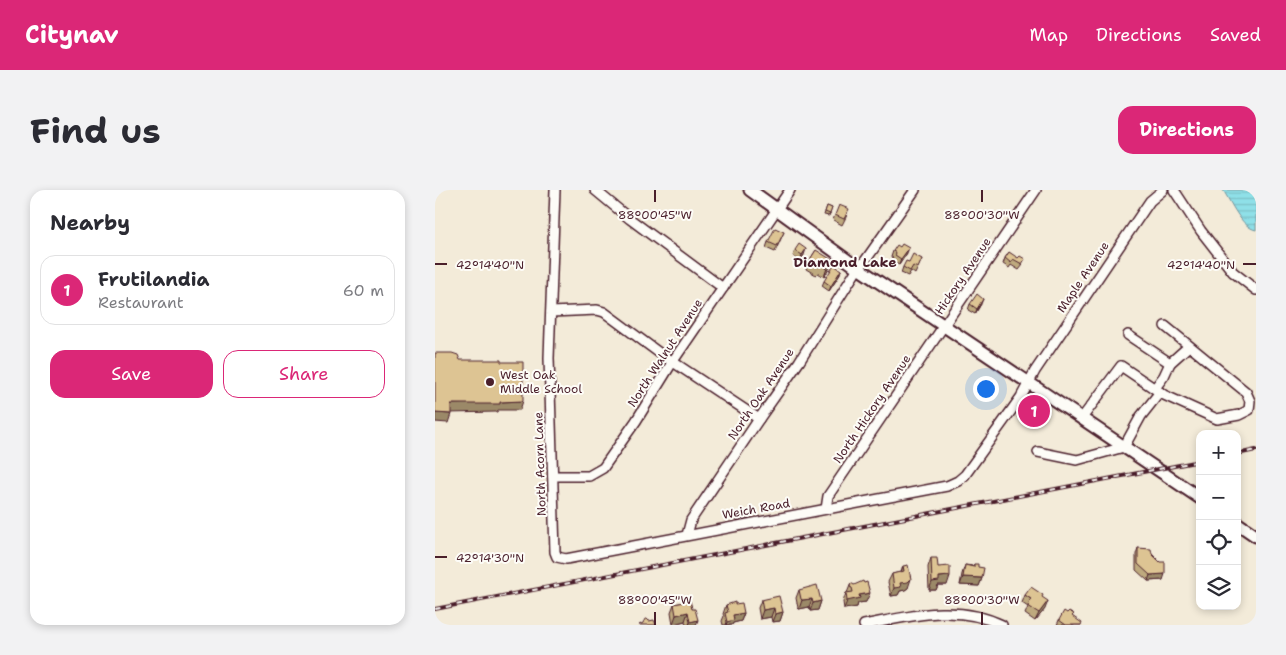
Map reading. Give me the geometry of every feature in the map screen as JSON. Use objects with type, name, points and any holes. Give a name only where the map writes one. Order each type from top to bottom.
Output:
[{"type":"main road","points":[[751,190],[858,268],[1196,495]]},
{"type":"main road","points":[[1241,526],[1256,536]]},
{"type":"street","name":"North Acorn Lane","points":[[555,190],[549,358],[555,552],[557,556]]},
{"type":"street","points":[[595,190],[630,219],[723,288]]},
{"type":"street","name":"North Walnut Avenue","points":[[553,476],[589,476],[603,468],[646,406],[673,361],[790,190]]},
{"type":"street","name":"North Oak Avenue","points":[[687,535],[691,520],[804,354],[858,268],[865,261],[915,190]]},
{"type":"street","name":"Hickory Avenue","points":[[944,326],[1036,190]]},
{"type":"street","name":"Maple Avenue","points":[[958,481],[965,475],[1021,397],[1028,382],[1150,201],[1163,190]]},
{"type":"street","points":[[1174,190],[1201,231],[1233,272],[1256,290]]},
{"type":"street","points":[[551,312],[597,310],[604,312],[759,419]]},
{"type":"street","name":"North Hickory Avenue","points":[[826,509],[828,496],[944,326]]},
{"type":"street","points":[[1082,418],[1121,366],[1178,402],[1217,419],[1239,415],[1249,410],[1251,401],[1246,392],[1165,326]]},
{"type":"street","points":[[1128,335],[1170,363]]},
{"type":"street","points":[[1038,452],[1077,460],[1124,447],[1158,390],[1170,363],[1189,346]]},
{"type":"street","name":"Weich Road","points":[[557,556],[566,559],[947,486],[958,481]]},
{"type":"street","points":[[864,625],[942,612],[982,616],[1002,625]]},
{"type":"water","points":[[1223,190],[1256,190],[1256,230],[1241,219]]},
{"type":"building","points":[[839,205],[849,209],[844,219],[835,215]]},
{"type":"building","points":[[827,206],[832,208],[830,214],[825,212]]},
{"type":"building","points":[[775,228],[784,232],[777,246],[768,242]]},
{"type":"building","points":[[799,244],[806,249],[802,255],[795,250]]},
{"type":"building","points":[[902,244],[909,248],[901,259],[893,251],[897,245],[900,247]]},
{"type":"building","points":[[816,250],[832,260],[827,268],[821,264],[819,267],[809,261]]},
{"type":"building","points":[[1009,252],[1018,258],[1020,256],[1025,259],[1022,264],[1013,259],[1011,263],[1005,258]]},
{"type":"building","points":[[913,254],[922,259],[918,268],[913,266],[910,271],[903,267],[906,261],[909,262]]},
{"type":"building","points":[[834,265],[841,270],[831,286],[824,281]]},
{"type":"building","points":[[977,294],[983,299],[977,309],[970,304]]},
{"type":"building","points":[[435,353],[452,353],[458,355],[460,360],[523,362],[523,401],[500,402],[500,404],[451,404],[451,414],[435,413]]},
{"type":"building","points":[[1031,394],[1043,403],[1041,407],[1044,410],[1042,413],[1036,409],[1034,411],[1030,407],[1027,412],[1021,409]]},
{"type":"building","points":[[1138,548],[1151,549],[1152,554],[1160,562],[1165,562],[1165,574],[1150,575],[1138,564]]},
{"type":"building","points":[[931,558],[937,558],[938,567],[950,566],[950,576],[939,577],[939,581],[932,582]]},
{"type":"building","points":[[974,564],[984,568],[982,578],[963,577],[965,565],[974,567]]},
{"type":"building","points":[[908,565],[911,579],[908,582],[900,583],[901,587],[894,588],[892,574],[904,571],[903,566]]},
{"type":"building","points":[[863,581],[864,583],[867,582],[870,593],[859,595],[860,598],[847,601],[846,593],[853,592],[850,587],[851,583],[854,585]]},
{"type":"building","points":[[817,585],[821,601],[813,603],[812,599],[801,599],[799,590]]},
{"type":"building","points":[[1031,587],[1048,601],[1039,613],[1028,606],[1031,599],[1025,595]]},
{"type":"building","points":[[779,596],[783,612],[775,614],[774,608],[763,610],[761,600]]},
{"type":"building","points":[[690,601],[692,609],[695,609],[698,620],[690,622],[688,612],[676,615],[674,604]]},
{"type":"building","points":[[735,602],[735,604],[742,603],[744,613],[733,615],[734,620],[727,622],[725,613],[728,612],[726,605]]},
{"type":"building","points":[[1064,611],[1074,614],[1072,616],[1082,623],[1081,625],[1066,625],[1059,620]]},
{"type":"building","points":[[645,619],[649,621],[654,620],[656,625],[639,625]]},
{"type":"railway","points":[[1241,453],[1256,450]]},
{"type":"railway","points":[[435,609],[1196,462]]},
{"type":"place","name":"West Oak Middle School","points":[[490,382]]},
{"type":"place","name":"Frutilandia","points":[[1034,411]]},
{"type":"district","name":"Diamond Lake","points":[[845,262]]}]
